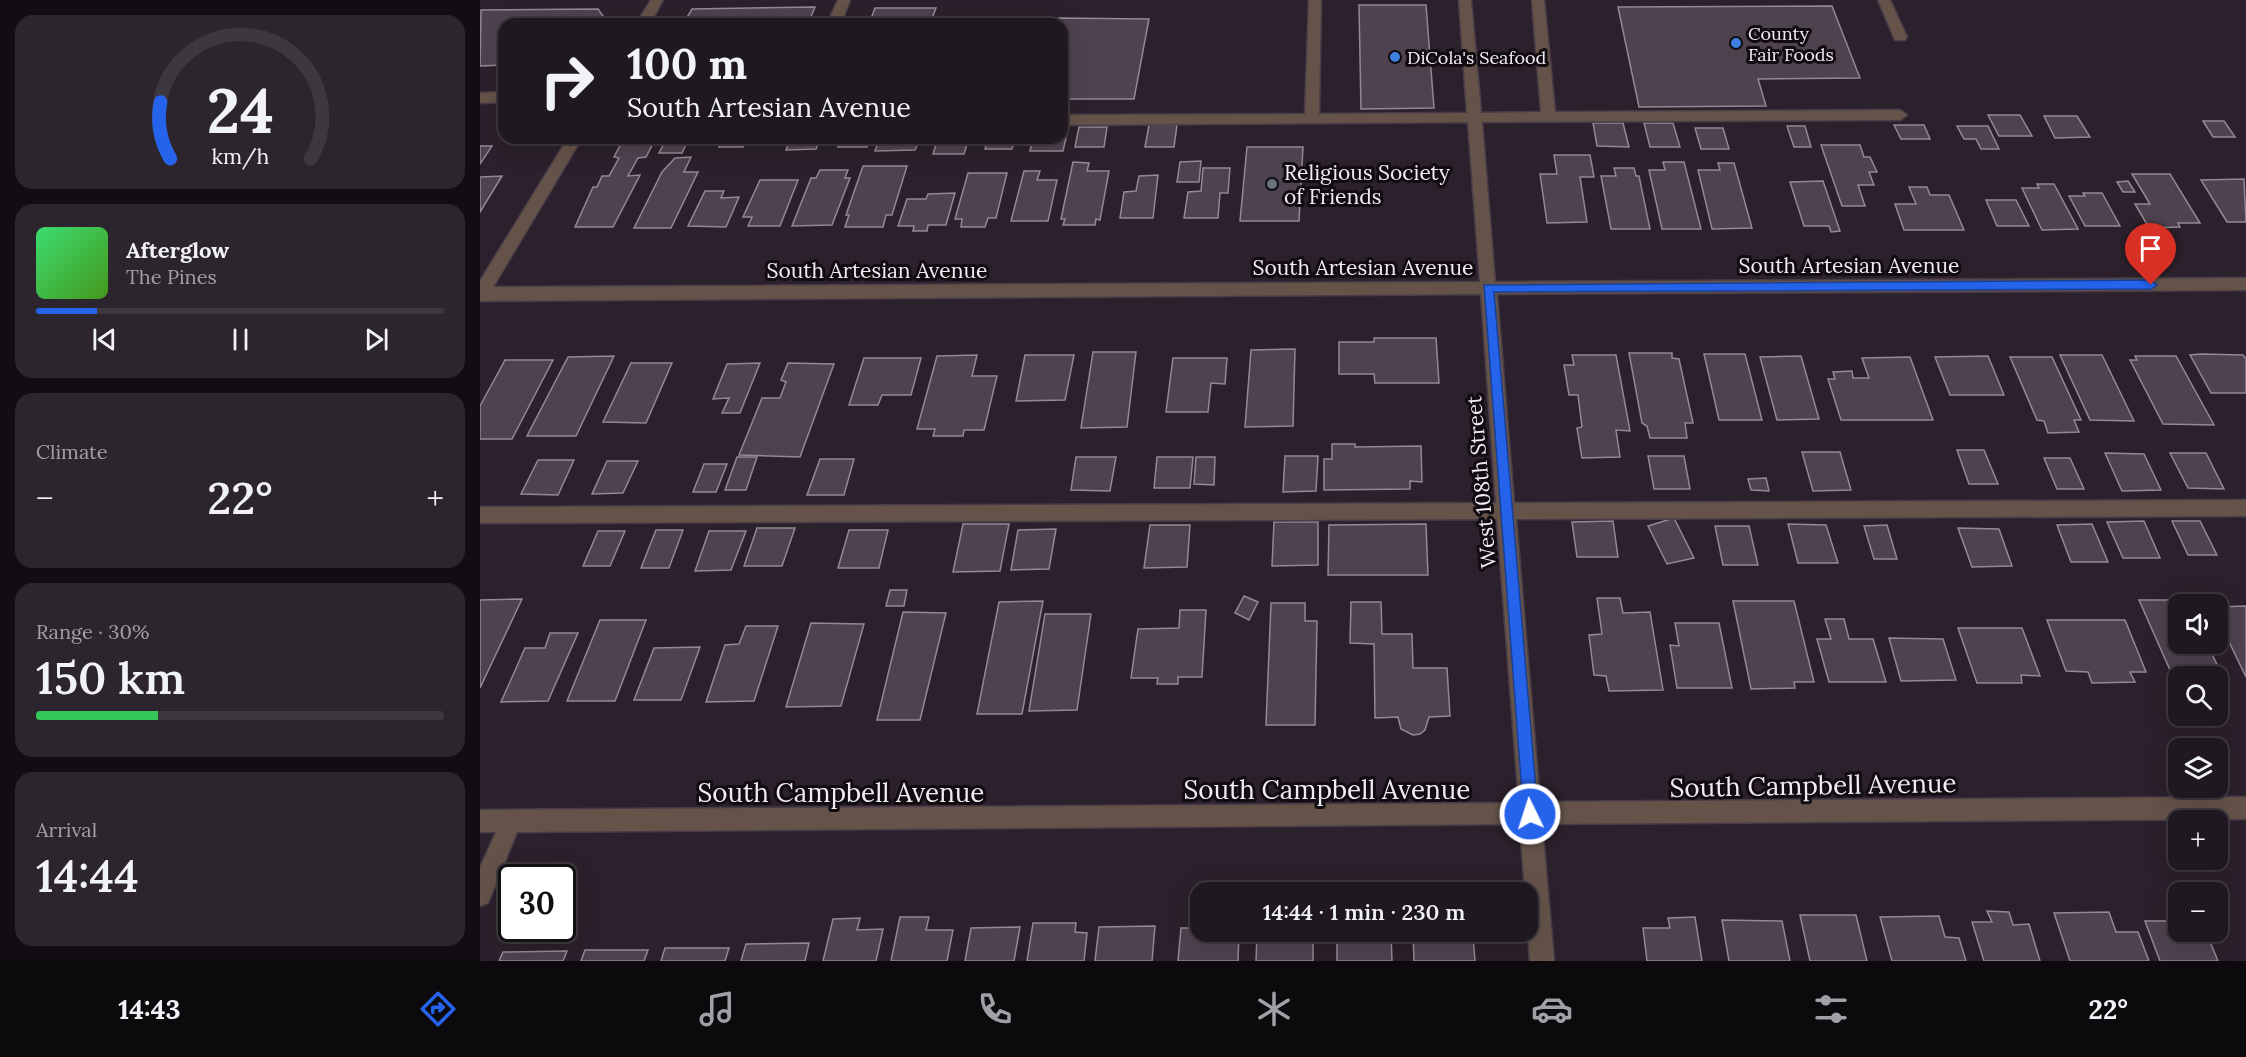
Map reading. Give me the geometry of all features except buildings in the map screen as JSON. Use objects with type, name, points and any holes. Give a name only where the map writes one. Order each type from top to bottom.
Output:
[{"type":"street","points":[[646,18],[657,0]]},
{"type":"street","points":[[836,18],[844,0]]},
{"type":"street","points":[[1312,118],[1315,0]]},
{"type":"street","name":"West 108th Street","points":[[1465,0],[1542,961]]},
{"type":"street","points":[[1538,0],[1548,117]]},
{"type":"street","points":[[1884,0],[1900,37]]},
{"type":"street","points":[[480,98],[498,97]]},
{"type":"street","points":[[1068,120],[1900,116]]},
{"type":"street","points":[[480,294],[571,144]]},
{"type":"street","name":"South Artesian Avenue","points":[[480,294],[2246,284]]},
{"type":"street","points":[[480,515],[2246,508]]},
{"type":"street","name":"South Campbell Avenue","points":[[480,821],[2246,808]]},
{"type":"street","points":[[480,895],[512,821]]},
{"type":"place","name":"County Fair Foods","points":[[1736,43]]},
{"type":"place","name":"DiCola's Seafood","points":[[1395,57]]},
{"type":"place","name":"Religious Society of Friends","points":[[1272,184]]},
{"type":"route","points":[[1530,814],[1488,288],[2151,285]]}]
